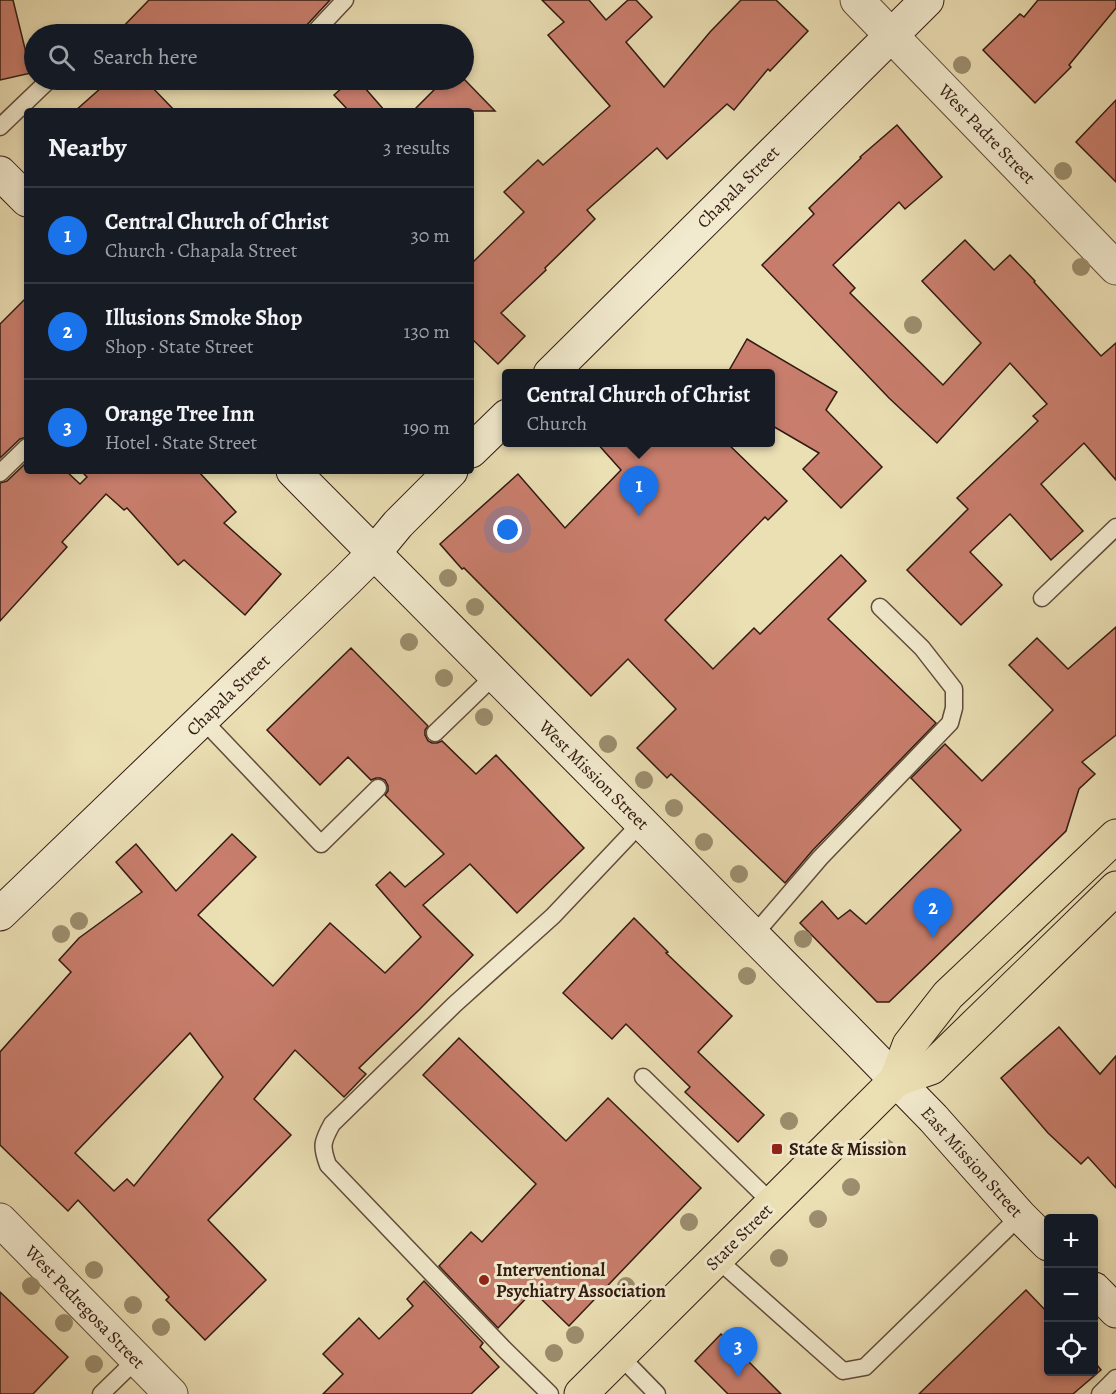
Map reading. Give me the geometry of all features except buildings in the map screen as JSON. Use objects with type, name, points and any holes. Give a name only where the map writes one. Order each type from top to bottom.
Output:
[{"type":"main road","name":"State Street","points":[[581,1394],[896,1080],[909,1045],[948,995],[1116,836]]},
{"type":"main road","name":"State Street","points":[[896,1080],[931,1068],[1116,888]]},
{"type":"street","name":"West Padre Street","points":[[856,0],[1116,268]]},
{"type":"street","name":"Chapala Street","points":[[555,369],[927,0]]},
{"type":"street","points":[[0,173],[24,197]]},
{"type":"street","points":[[474,448],[502,421]]},
{"type":"street","name":"West Mission Street","points":[[295,474],[896,1080]]},
{"type":"street","name":"Chapala Street","points":[[0,914],[347,580],[448,474]]},
{"type":"street","name":"East Mission Street","points":[[896,1080],[1044,1240]]},
{"type":"street","name":"West Pedregosa Street","points":[[0,1220],[171,1394]]},
{"type":"street","points":[[1098,1293],[1116,1311]]},
{"type":"lane","points":[[322,24],[345,0]]},
{"type":"lane","points":[[0,128],[39,90]]},
{"type":"lane","points":[[0,473],[24,450]]},
{"type":"lane","points":[[1042,598],[1116,527]]},
{"type":"lane","points":[[753,936],[820,858],[950,723],[954,708],[954,689],[922,648],[880,607]]},
{"type":"lane","points":[[435,733],[495,675]]},
{"type":"lane","points":[[202,719],[321,844],[378,788]]},
{"type":"lane","points":[[550,1394],[328,1165],[323,1140],[332,1124],[454,1004],[554,916],[641,823]]},
{"type":"lane","points":[[644,1077],[773,1204]]},
{"type":"lane","points":[[717,1259],[843,1371],[865,1367],[1020,1216]]},
{"type":"lane","points":[[620,1356],[657,1394]]},
{"type":"lane","points":[[100,1394],[136,1360]]},
{"type":"lane","points":[[1100,1394],[1116,1378]]},
{"type":"place","name":"Central Church of Christ","points":[[639,516]]},
{"type":"place","name":"Illusions Smoke Shop","points":[[933,938]]},
{"type":"place","name":"State & Mission","points":[[777,1149]]},
{"type":"place","name":"Interventional Psychiatry Association","points":[[484,1280]]},
{"type":"place","name":"Orange Tree Inn","points":[[738,1377]]}]
